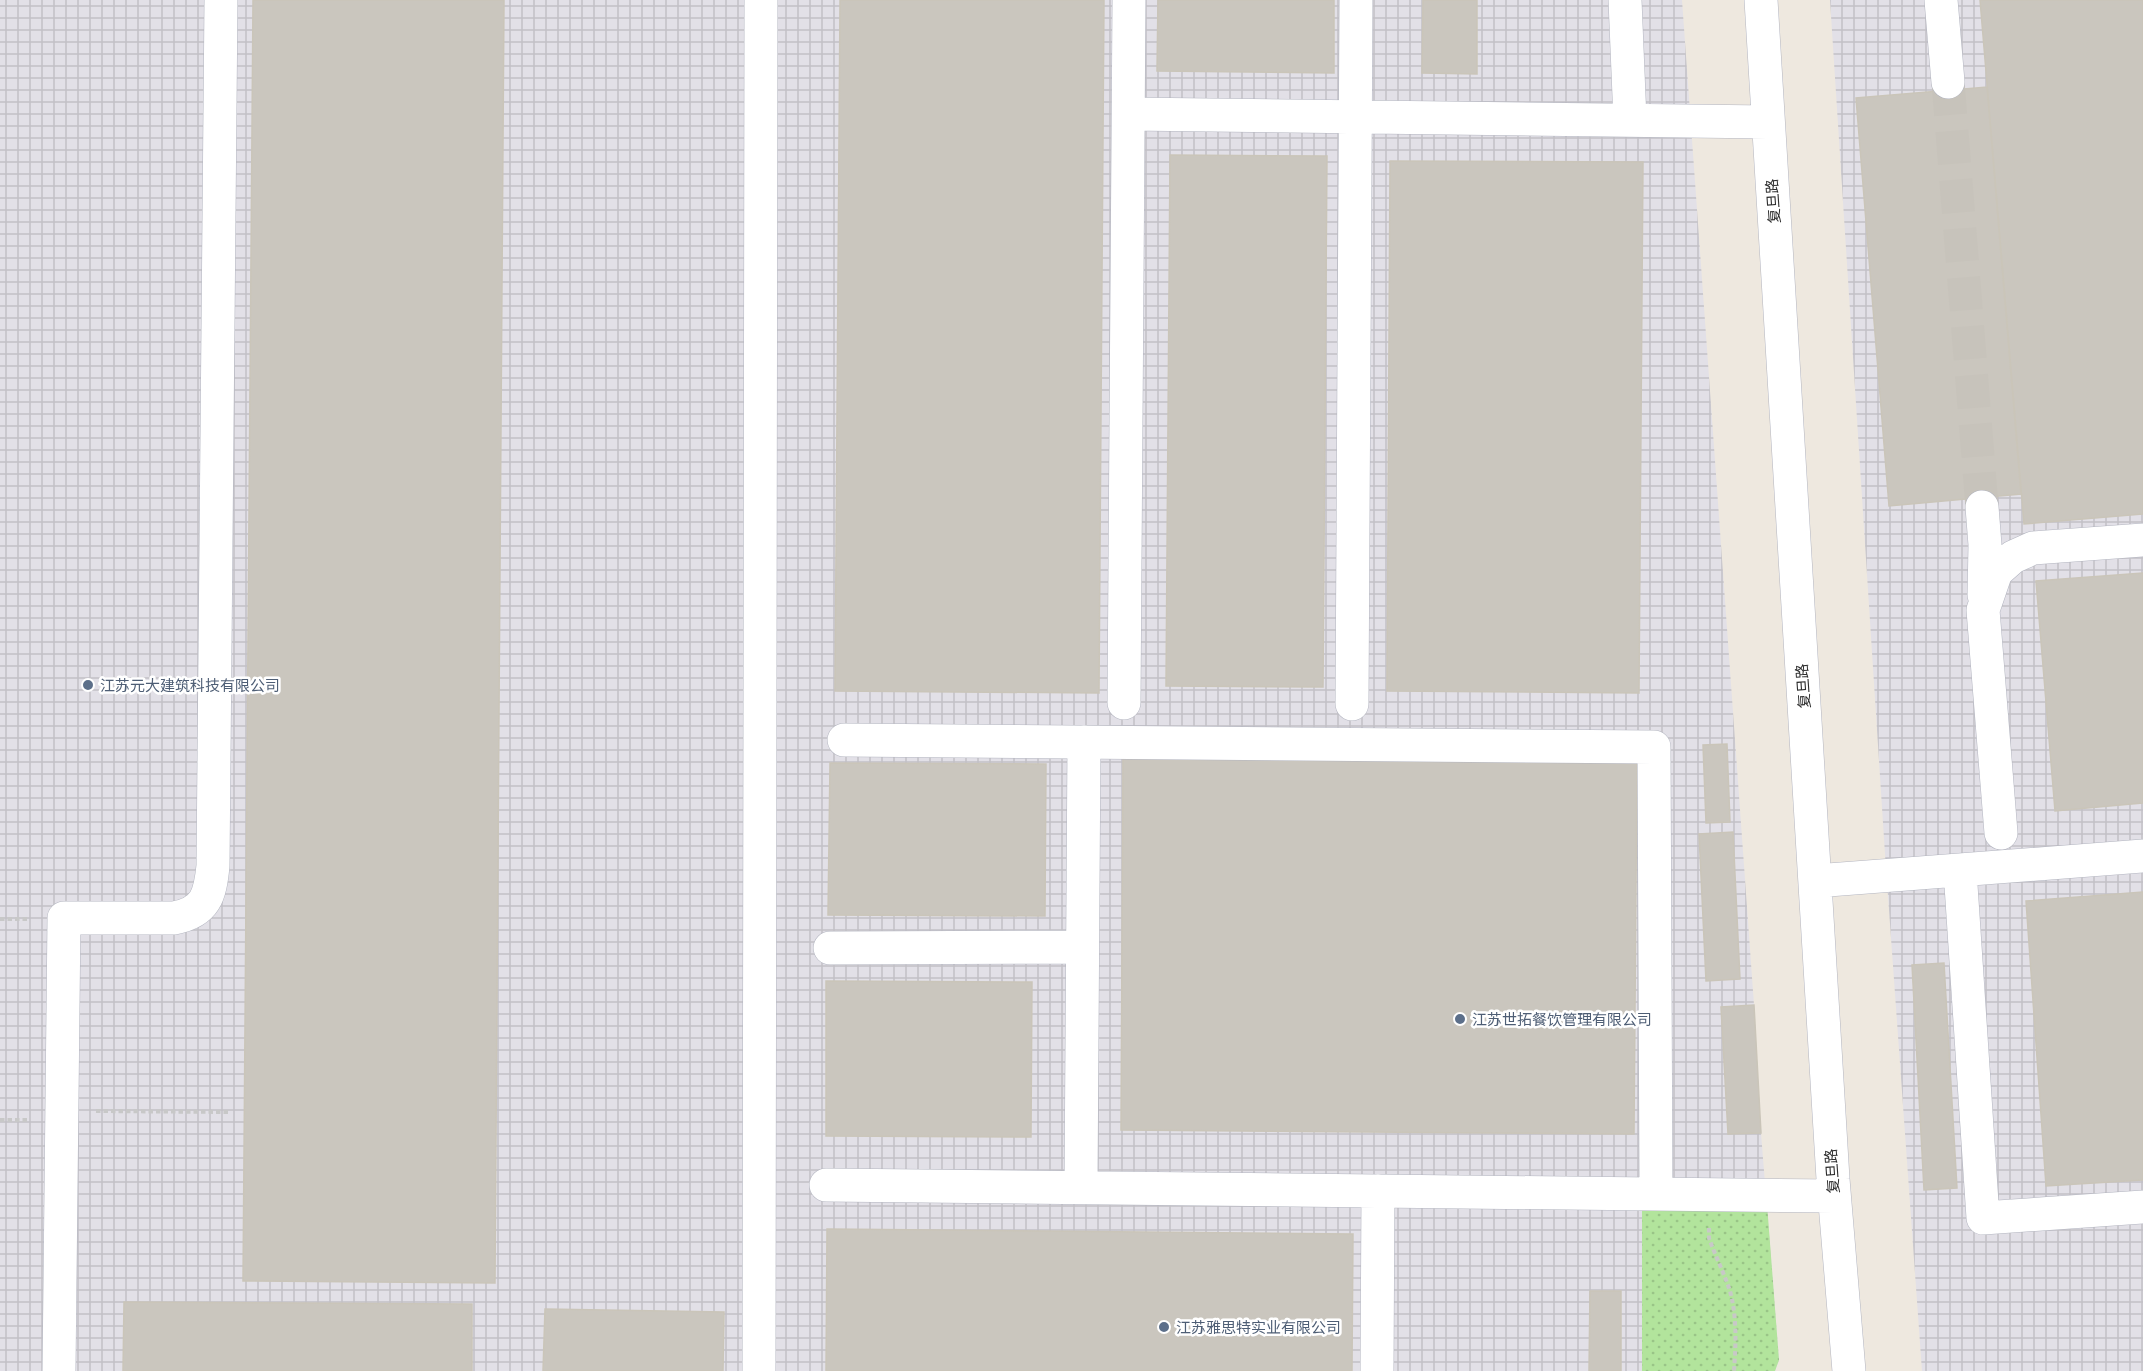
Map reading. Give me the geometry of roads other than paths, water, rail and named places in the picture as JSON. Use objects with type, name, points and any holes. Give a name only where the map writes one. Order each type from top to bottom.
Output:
[{"type":"street","points":[[59,1371],[64,918],[188,916],[200,908],[208,896],[211,884],[221,0]]},
{"type":"street","points":[[759,1371],[761,0]]},
{"type":"street","points":[[1124,703],[1130,0]]},
{"type":"street","points":[[1352,704],[1356,0]]},
{"type":"street","points":[[1625,0],[1630,120]]},
{"type":"street","name":"复旦路","points":[[1761,0],[1834,1196],[1849,1371]]},
{"type":"street","points":[[1941,0],[1948,82]]},
{"type":"street","points":[[1129,114],[1768,122]]},
{"type":"street","points":[[1982,507],[1985,545],[1983,610],[2001,833]]},
{"type":"street","points":[[1983,610],[1996,572],[2013,557],[2023,552],[2033,548],[2143,540]]},
{"type":"street","points":[[844,740],[1654,747],[1656,1194]]},
{"type":"street","points":[[1081,1187],[1084,742]]},
{"type":"street","points":[[1815,881],[2143,856]]},
{"type":"street","points":[[1960,870],[1983,1218],[2143,1207]]},
{"type":"street","points":[[831,948],[1082,947]]},
{"type":"street","points":[[826,1185],[1834,1196]]},
{"type":"street","points":[[1377,1371],[1378,1191]]},
{"type":"tunnel","points":[[1948,82],[1982,507]]},
{"type":"place","name":"江苏元大建筑科技有限公司","points":[[88,685]]},
{"type":"place","name":"江苏世拓餐饮管理有限公司","points":[[1460,1019]]},
{"type":"place","name":"江苏雅思特实业有限公司","points":[[1164,1327]]}]
